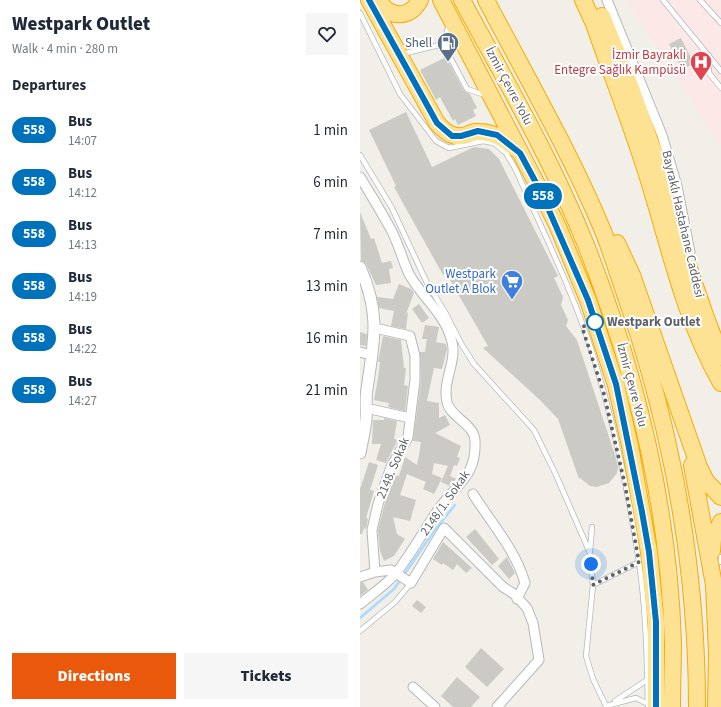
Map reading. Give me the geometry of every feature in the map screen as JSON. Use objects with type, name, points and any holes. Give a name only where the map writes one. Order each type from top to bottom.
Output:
[{"type":"highway","points":[[369,0],[398,55],[437,123],[444,131],[452,136],[461,136],[478,131],[497,135],[520,153]]},
{"type":"highway","points":[[378,0],[386,10],[395,15],[401,15],[409,12],[420,0]]},
{"type":"highway","points":[[441,0],[541,192],[562,250],[588,300],[616,384],[630,446],[649,552],[656,622],[651,706]]},
{"type":"highway","name":"İzmir Çevre Yolu","points":[[462,0],[546,156],[586,245],[621,340],[649,446],[662,522],[673,643],[672,707]]},
{"type":"highway","name":"İzmir Çevre Yolu","points":[[486,0],[558,135],[603,231],[652,379],[676,483],[684,533],[697,649],[697,707]]},
{"type":"highway","points":[[583,0],[594,24],[648,179],[687,309],[699,341],[721,382]]},
{"type":"highway","points":[[595,0],[631,88],[659,167],[679,239],[721,357]]},
{"type":"highway","points":[[558,135],[601,211],[632,275],[699,467],[706,481],[721,497]]},
{"type":"highway","points":[[682,418],[698,491],[718,563]]},
{"type":"highway","points":[[716,707],[719,664],[714,585],[718,563],[713,540],[721,522]]},
{"type":"street","name":"Bayraklı Hastahane Caddesi","points":[[607,0],[662,135],[677,186],[705,315]]},
{"type":"street","name":"2148/1. Sokak","points":[[360,177],[390,227],[410,274],[420,291],[440,313],[448,329],[453,344],[447,389],[447,402],[452,411],[466,425],[475,438],[474,457],[469,472],[462,484],[438,510],[424,534],[396,573],[360,604]]},
{"type":"street","points":[[360,450],[375,328],[372,304],[361,273]]},
{"type":"street","name":"2148. Sokak","points":[[375,328],[410,336],[414,356],[415,380],[408,437],[390,467],[372,530],[375,572]]},
{"type":"street","points":[[360,352],[372,355]]},
{"type":"street","points":[[364,411],[410,418]]},
{"type":"street","points":[[473,494],[492,520],[520,567],[526,583],[517,598]]},
{"type":"street","points":[[360,577],[375,572],[391,570],[411,583],[444,528],[503,587],[527,608],[533,623],[539,660],[497,707]]},
{"type":"street","points":[[413,687],[435,707]]},
{"type":"lane","points":[[663,0],[721,71]]},
{"type":"lane","points":[[700,0],[721,23]]},
{"type":"lane","points":[[360,13],[400,94],[436,141],[449,148],[483,141],[494,143],[502,148],[516,170],[556,261],[593,356],[604,394],[625,485],[639,562],[647,680],[651,706]]},
{"type":"lane","points":[[451,20],[443,44],[467,89],[492,98]]},
{"type":"lane","points":[[398,55],[443,44]]},
{"type":"lane","points":[[709,56],[709,73],[721,88]]},
{"type":"lane","points":[[360,155],[392,208],[427,283],[470,358],[488,381],[534,430],[556,475],[590,553]]},
{"type":"lane","points":[[556,261],[562,250]]},
{"type":"lane","points":[[592,527],[590,553],[593,585],[586,656],[593,679],[606,706],[636,698],[651,706]]},
{"type":"lane","points":[[593,585],[639,562]]},
{"type":"lane","points":[[360,631],[396,602],[411,583]]},
{"type":"lane","points":[[613,705],[647,680]]},
{"type":"shaded area","name":"İzmir Bayraklı Entegre Sağlık Kampüsü","points":[[628,0],[721,0],[721,145],[639,19]]},
{"type":"building","points":[[681,38],[694,64],[682,69],[669,44]]},
{"type":"building","points":[[446,57],[464,91],[470,94],[477,108],[473,110],[476,116],[458,125],[455,119],[453,121],[440,97],[436,100],[420,70]]},
{"type":"building","name":"Westpark Outlet A Blok","points":[[406,112],[432,167],[474,147],[489,149],[499,159],[558,276],[554,278],[563,297],[561,305],[568,320],[566,326],[577,340],[618,467],[617,473],[609,483],[597,487],[590,486],[580,478],[579,479],[558,419],[541,401],[483,348],[488,346],[446,273],[443,275],[394,187],[396,186],[369,130]]},
{"type":"building","points":[[360,212],[371,239],[374,238],[382,263],[391,261],[393,268],[389,269],[391,283],[376,285],[366,264],[361,260]]},
{"type":"building","points":[[399,284],[411,289],[414,293],[406,314],[408,312],[406,329],[391,326],[394,311],[379,308],[377,297],[393,299]]},
{"type":"building","points":[[419,304],[429,318],[422,323],[412,309]]},
{"type":"building","points":[[425,325],[439,327],[436,342],[446,344],[447,349],[442,369],[434,368],[427,401],[439,403],[439,418],[445,415],[450,425],[435,433],[461,446],[457,457],[460,458],[457,466],[454,465],[450,476],[456,479],[450,486],[441,482],[448,466],[434,463],[432,474],[442,478],[434,494],[423,489],[426,482],[407,474],[400,495],[416,500],[410,521],[393,517],[397,534],[405,539],[394,556],[384,561],[380,551],[378,530],[384,506],[395,475],[399,476],[405,457],[417,465],[419,455],[421,442],[413,441],[421,381],[420,352],[425,352],[427,339],[422,339]]},
{"type":"building","points":[[360,332],[367,334],[366,346],[360,345]]},
{"type":"building","points":[[383,336],[401,340],[404,368],[406,368],[404,385],[408,386],[405,411],[388,407],[389,403],[374,400],[380,362],[378,362]]},
{"type":"building","points":[[384,418],[397,421],[394,439],[398,440],[386,463],[376,460],[381,444],[372,444],[373,420],[384,420]]},
{"type":"building","points":[[369,462],[378,465],[370,490],[374,491],[366,518],[368,519],[366,529],[364,528],[362,534],[360,534],[360,489]]},
{"type":"building","points":[[475,529],[499,559],[492,565],[466,537]]},
{"type":"building","points":[[443,542],[472,568],[466,573],[457,564],[453,570],[443,563],[442,565],[433,559]]},
{"type":"building","points":[[507,557],[515,573],[509,579],[498,566]]},
{"type":"building","points":[[363,582],[368,590],[360,596],[360,583]]},
{"type":"building","points":[[417,600],[426,607],[421,613],[412,606]]},
{"type":"building","points":[[481,648],[504,669],[487,687],[465,667]]},
{"type":"building","points":[[457,677],[480,697],[471,707],[453,707],[441,696]]},
{"type":"waterway","points":[[404,575],[434,531],[455,505]]},
{"type":"waterway","points":[[360,618],[394,589],[401,579]]},
{"type":"bus line","name":"558","points":[[369,0],[437,123],[444,131],[452,136],[461,136],[478,131],[497,135],[520,153],[558,227],[588,300],[616,384],[630,446],[649,552],[656,622],[656,707]]},
{"type":"place","name":"Shell","points":[[448,62]]},
{"type":"place","name":"İzmir Bayraklı Entegre Sağlık Kampüsü","points":[[701,82]]},
{"type":"place","name":"Westpark Outlet A Blok","points":[[512,300]]},
{"type":"place","name":"Westpark Outlet","points":[[595,322]]},
{"type":"route","points":[[591,564],[593,585],[639,562],[625,485],[604,394],[593,356],[582,327],[595,322]]}]
